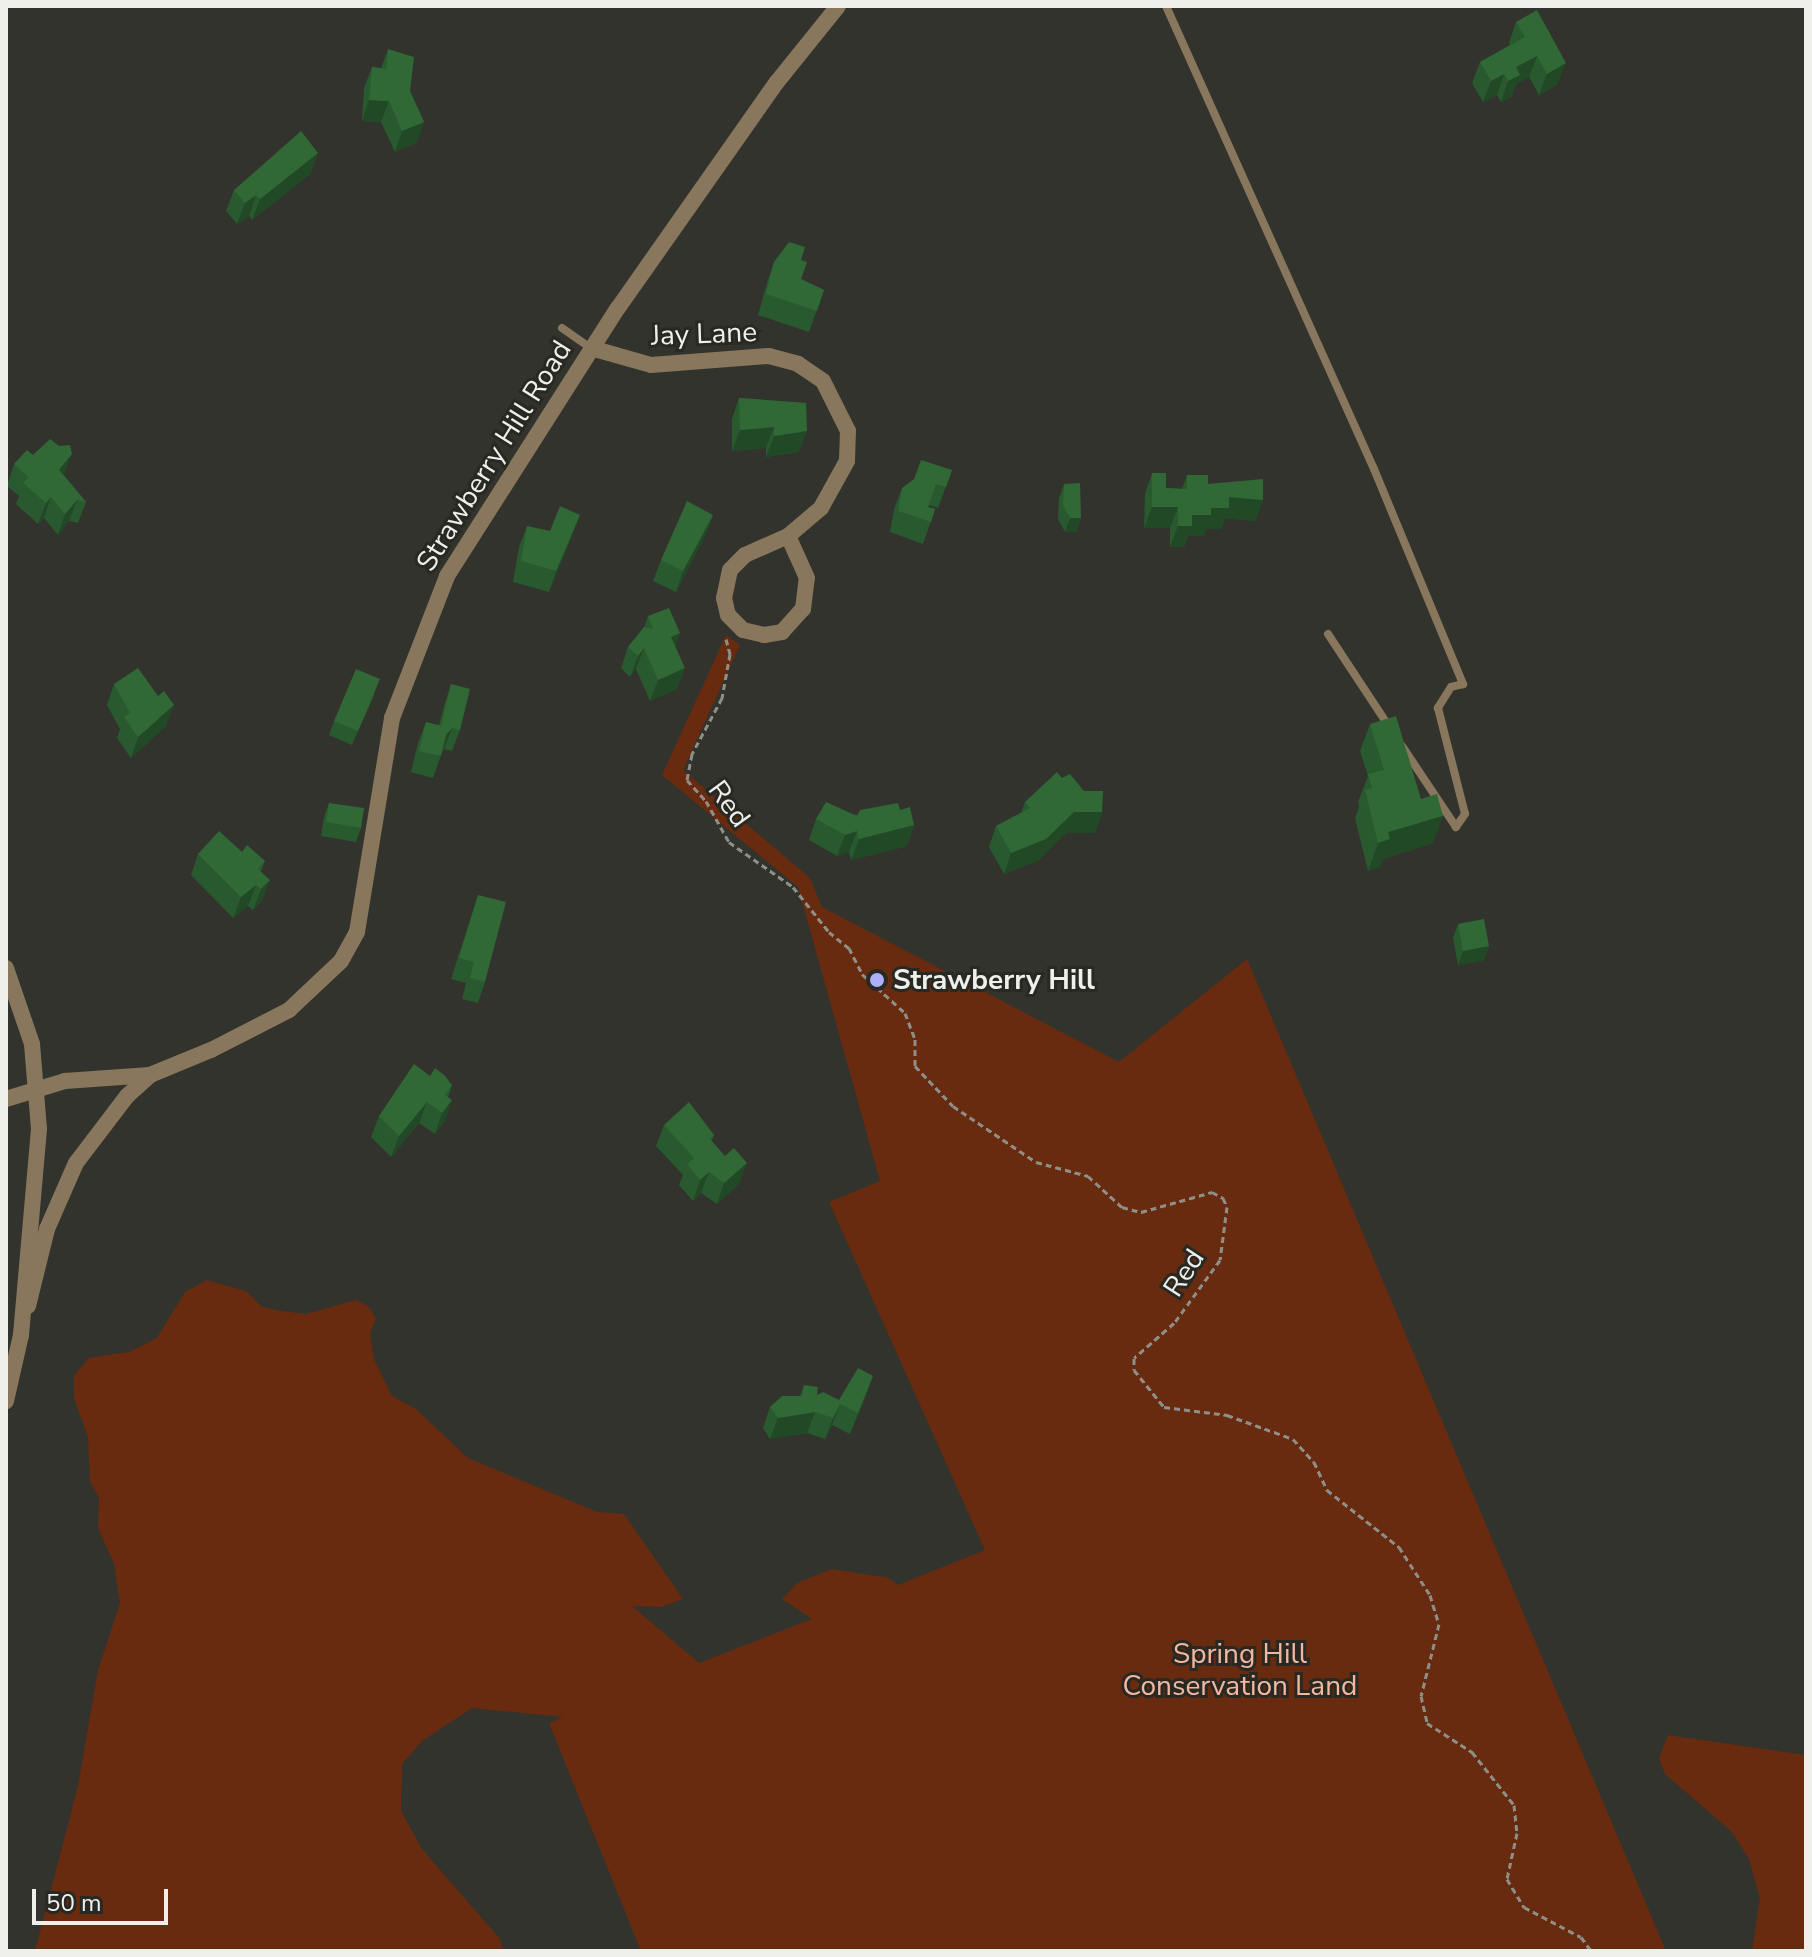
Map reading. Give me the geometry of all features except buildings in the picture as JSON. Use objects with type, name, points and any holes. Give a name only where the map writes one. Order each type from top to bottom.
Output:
[{"type":"street","name":"Strawberry Hill Road","points":[[6,1099],[65,1081],[150,1075],[289,1010],[341,961],[357,932],[392,718],[419,643],[475,525],[591,348],[707,180],[838,6]]},
{"type":"street","name":"Jay Lane","points":[[591,348],[651,365],[769,356],[798,364],[823,381],[848,431],[847,461],[821,508],[788,536],[745,555],[726,580],[728,615],[743,630],[764,635],[782,632],[803,609],[807,578],[788,536]]},
{"type":"street","points":[[6,968],[32,1044],[39,1129],[21,1335]]},
{"type":"street","points":[[6,1401],[47,1229],[70,1175],[127,1096],[150,1075]]},
{"type":"lane","points":[[1166,6],[1368,455],[1463,684],[1451,687],[1438,708],[1465,814],[1456,827],[1328,634]]},
{"type":"lane","points":[[562,328],[591,348]]},
{"type":"path","name":"Red","points":[[722,628],[730,654],[722,698],[692,754],[687,780],[706,801],[729,842],[793,887],[829,932],[849,948],[862,974],[905,1013],[915,1039],[915,1066],[953,1106],[1036,1162],[1088,1176],[1122,1207],[1141,1212],[1212,1192],[1223,1198],[1227,1207],[1220,1260],[1174,1323],[1134,1358],[1134,1370],[1164,1407],[1237,1417],[1293,1439],[1305,1448],[1327,1490],[1399,1547],[1430,1595],[1439,1624],[1421,1696],[1427,1723],[1472,1752],[1514,1805],[1517,1833],[1507,1879],[1524,1907],[1581,1937],[1591,1951]]},
{"type":"green space","name":"Spring Hill Conservation Land","points":[[726,635],[740,645],[683,770],[810,878],[822,907],[1119,1062],[1247,959],[1666,1951],[641,1951],[549,1723],[563,1717],[472,1708],[422,1741],[402,1764],[401,1811],[422,1849],[500,1939],[503,1951],[35,1951],[78,1786],[98,1670],[120,1603],[114,1564],[98,1528],[99,1498],[90,1482],[88,1437],[74,1398],[74,1376],[89,1358],[129,1352],[157,1338],[185,1292],[207,1280],[246,1291],[262,1307],[282,1311],[306,1314],[356,1300],[368,1306],[376,1318],[370,1333],[374,1359],[392,1396],[416,1409],[468,1458],[597,1512],[624,1514],[683,1599],[661,1607],[632,1606],[699,1663],[812,1619],[782,1599],[797,1583],[832,1569],[889,1578],[898,1585],[985,1550],[829,1202],[880,1181],[798,887],[662,775]]},
{"type":"green space","points":[[1668,1735],[1806,1755],[1806,1951],[1752,1951],[1760,1898],[1749,1859],[1732,1832],[1665,1774],[1659,1758]]},
{"type":"place","name":"Strawberry Hill","points":[[877,980]]}]
